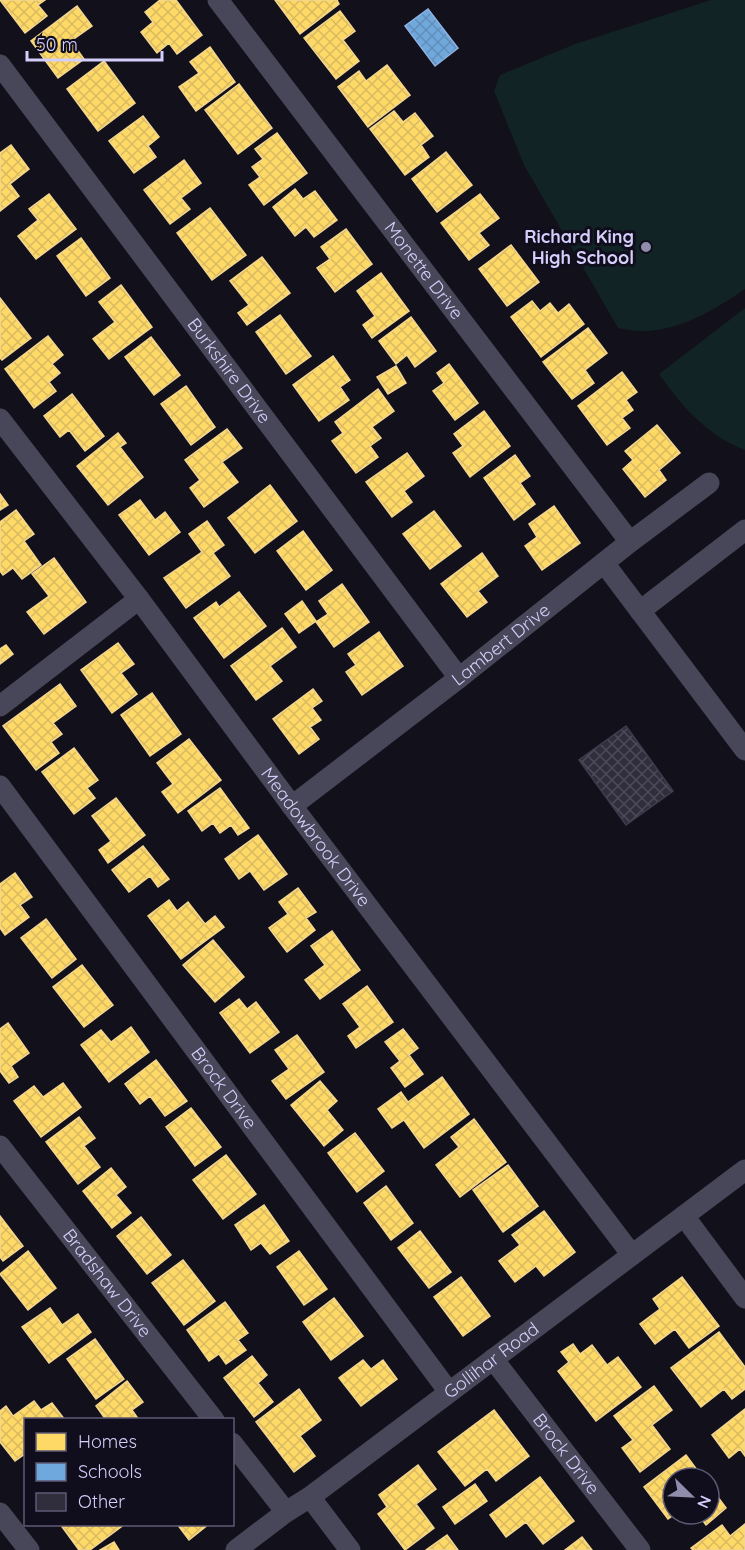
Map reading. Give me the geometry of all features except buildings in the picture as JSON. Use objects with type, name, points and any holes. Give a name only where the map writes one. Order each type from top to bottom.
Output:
[{"type":"street","name":"Monette Drive","points":[[218,0],[630,542]]},
{"type":"street","name":"Burkshire Drive","points":[[0,64],[459,678]]},
{"type":"street","name":"Meadowbrook Drive","points":[[0,419],[140,599],[292,806],[632,1255]]},
{"type":"street","name":"Lambert Drive","points":[[292,806],[459,678],[604,562],[709,483]]},
{"type":"street","points":[[640,611],[745,530]]},
{"type":"street","points":[[604,562],[745,750]]},
{"type":"street","points":[[0,706],[140,599]]},
{"type":"street","name":"Brock Drive","points":[[0,786],[449,1392]]},
{"type":"street","name":"Bradshaw Drive","points":[[0,1146],[213,1418]]},
{"type":"street","name":"Gollihar Road","points":[[236,1550],[745,1170]]},
{"type":"street","points":[[684,1216],[745,1298]]},
{"type":"street","name":"Brock Drive","points":[[493,1359],[640,1550]]},
{"type":"street","points":[[234,1446],[286,1512]]},
{"type":"street","points":[[310,1497],[350,1550]]},
{"type":"street","points":[[0,1512],[29,1550]]},
{"type":"shaded area","points":[[711,0],[745,0],[745,289],[696,318],[669,328],[641,331],[618,328],[524,165],[494,91],[500,75],[575,44]]},
{"type":"shaded area","points":[[745,308],[745,450],[719,437],[696,419],[659,374]]},
{"type":"place","name":"Richard King High School","points":[[646,247]]}]
